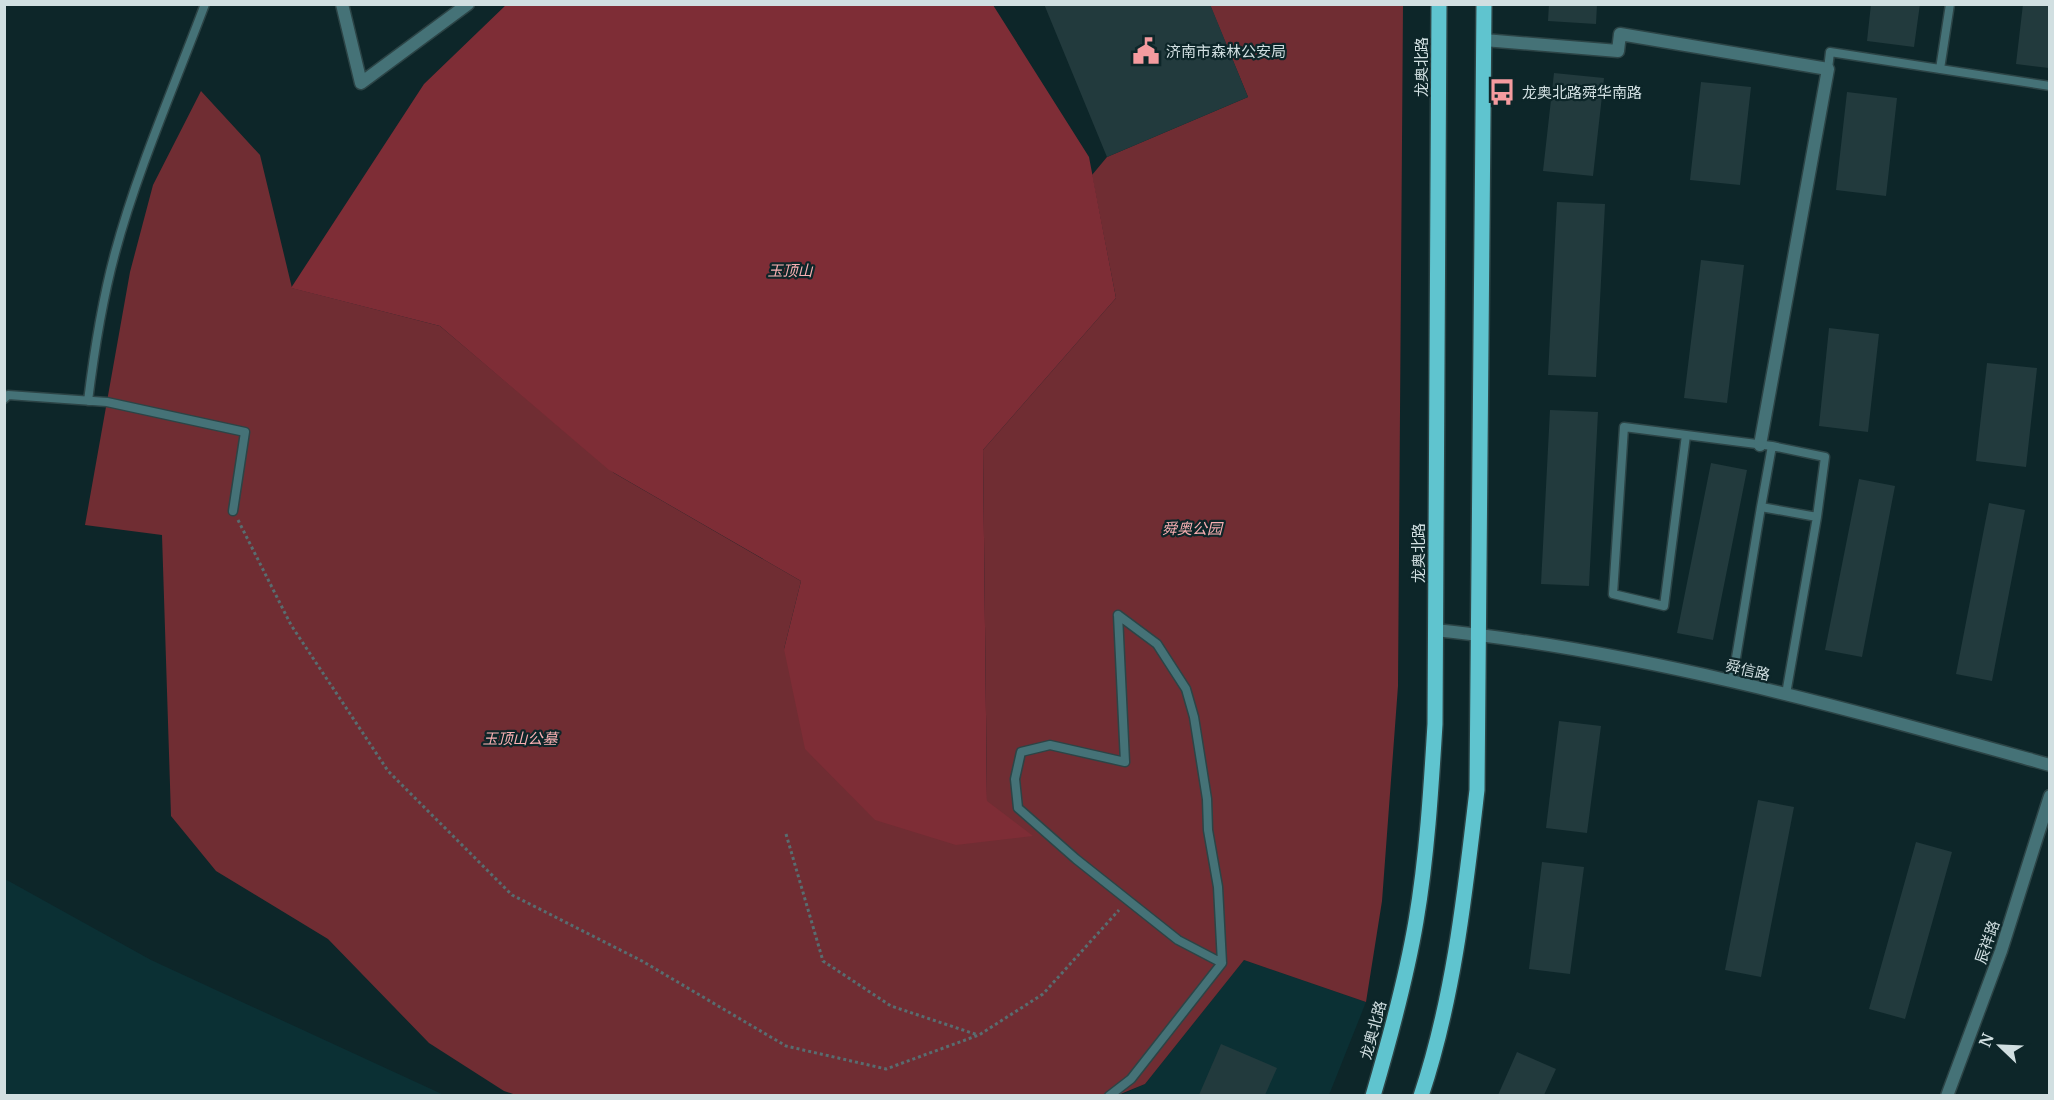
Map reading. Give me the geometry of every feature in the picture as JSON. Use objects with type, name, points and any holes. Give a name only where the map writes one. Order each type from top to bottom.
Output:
[{"type":"main road","name":"龙奥北路","points":[[1374,1095],[1398,1010],[1423,871],[1435,724],[1439,4]]},
{"type":"main road","points":[[1421,1095],[1449,985],[1462,912],[1477,790],[1484,4]]},
{"type":"street","points":[[342,4],[361,83],[468,4]]},
{"type":"street","points":[[1484,40],[1618,51],[1620,34],[1828,69],[1766,446]]},
{"type":"street","name":"舜信路","points":[[1435,630],[1479,634],[1674,668],[1786,694],[2049,765]]},
{"type":"street","name":"辰祥路","points":[[1947,1095],[2001,951],[2049,796]]},
{"type":"lane","points":[[88,401],[93,357],[115,254],[144,163],[205,4]]},
{"type":"lane","points":[[1940,69],[1950,4]]},
{"type":"lane","points":[[1828,69],[1830,52],[2049,86]]},
{"type":"lane","points":[[4,399],[8,395],[106,402],[244,432],[233,511]]},
{"type":"lane","points":[[1686,435],[1664,606],[1613,594],[1624,427],[1686,435],[1766,446],[1825,457],[1817,517],[1786,694]]},
{"type":"lane","points":[[1732,682],[1761,507],[1766,446]]},
{"type":"lane","points":[[1761,507],[1817,517]]},
{"type":"lane","points":[[1109,1095],[1131,1079],[1222,963],[1218,887],[1208,830],[1207,799],[1194,717],[1186,688],[1157,644],[1118,615],[1125,762],[1050,745],[1021,752],[1016,779],[1018,808],[1178,940],[1222,963]]},
{"type":"path","points":[[233,511],[291,625],[388,771],[512,895],[642,961],[786,1047],[886,1070],[979,1035],[1043,994],[1128,900]]},
{"type":"path","points":[[786,834],[823,961],[891,1006],[979,1035]]},
{"type":"shaded area","points":[[5,879],[151,960],[444,1095],[5,1095]]},
{"type":"shaded area","points":[[1244,960],[1366,1002],[1329,1095],[1118,1096],[1145,1084]]},
{"type":"green space","name":"玉顶山","points":[[507,4],[993,5],[1089,157],[1116,298],[983,450],[987,801],[1033,836],[956,845],[875,820],[805,749],[784,649],[801,581],[609,470],[440,326],[291,288],[424,84]]},
{"type":"green space","name":"玉顶山公墓","points":[[1210,5],[1403,5],[1398,686],[1382,901],[1366,1002],[1244,960],[1145,1084],[1118,1095],[519,1096],[504,1091],[429,1043],[328,939],[216,871],[171,816],[162,535],[85,525],[130,272],[153,185],[201,91],[260,155],[292,288],[440,326],[614,473],[801,581],[784,649],[987,801],[983,450],[1116,298],[1092,175],[1107,157],[1248,97]]},
{"type":"building","name":"济南市森林公安局","points":[[1044,4],[1210,4],[1248,97],[1107,157]]},
{"type":"building","points":[[1549,4],[1597,4],[1596,24],[1548,21]]},
{"type":"building","points":[[1871,4],[1920,4],[1914,47],[1867,41]]},
{"type":"building","points":[[2023,4],[2049,4],[2049,68],[2016,64]]},
{"type":"building","points":[[1554,73],[1604,78],[1593,176],[1543,171]]},
{"type":"building","points":[[1701,82],[1751,87],[1740,185],[1690,180]]},
{"type":"building","points":[[1847,92],[1897,98],[1886,196],[1836,190]]},
{"type":"building","points":[[1557,202],[1605,204],[1596,377],[1548,375]]},
{"type":"building","points":[[1701,260],[1744,265],[1727,403],[1684,398]]},
{"type":"building","points":[[1829,328],[1879,334],[1868,432],[1819,426]]},
{"type":"building","points":[[1987,363],[2037,368],[2026,467],[1976,461]]},
{"type":"building","points":[[1550,410],[1598,412],[1589,586],[1541,584]]},
{"type":"building","points":[[1711,463],[1747,470],[1713,640],[1677,633]]},
{"type":"building","points":[[1859,479],[1895,486],[1862,657],[1825,650]]},
{"type":"building","points":[[1989,503],[2025,510],[1992,681],[1956,674]]},
{"type":"building","points":[[1559,721],[1601,726],[1587,833],[1546,828]]},
{"type":"building","points":[[1758,800],[1794,807],[1761,977],[1725,970]]},
{"type":"building","points":[[1916,842],[1952,852],[1905,1019],[1869,1009]]},
{"type":"building","points":[[1542,862],[1584,867],[1570,974],[1529,969]]},
{"type":"building","points":[[1221,1044],[1277,1068],[1265,1095],[1199,1095]]},
{"type":"building","points":[[1517,1052],[1556,1069],[1544,1095],[1498,1095]]},
{"type":"place","name":"济南市森林公安局","points":[[1146,51]]},
{"type":"place","name":"龙奥北路舜华南路","points":[[1502,92]]},
{"type":"park label","name":"舜奥公园","points":[[1192,528]]}]
